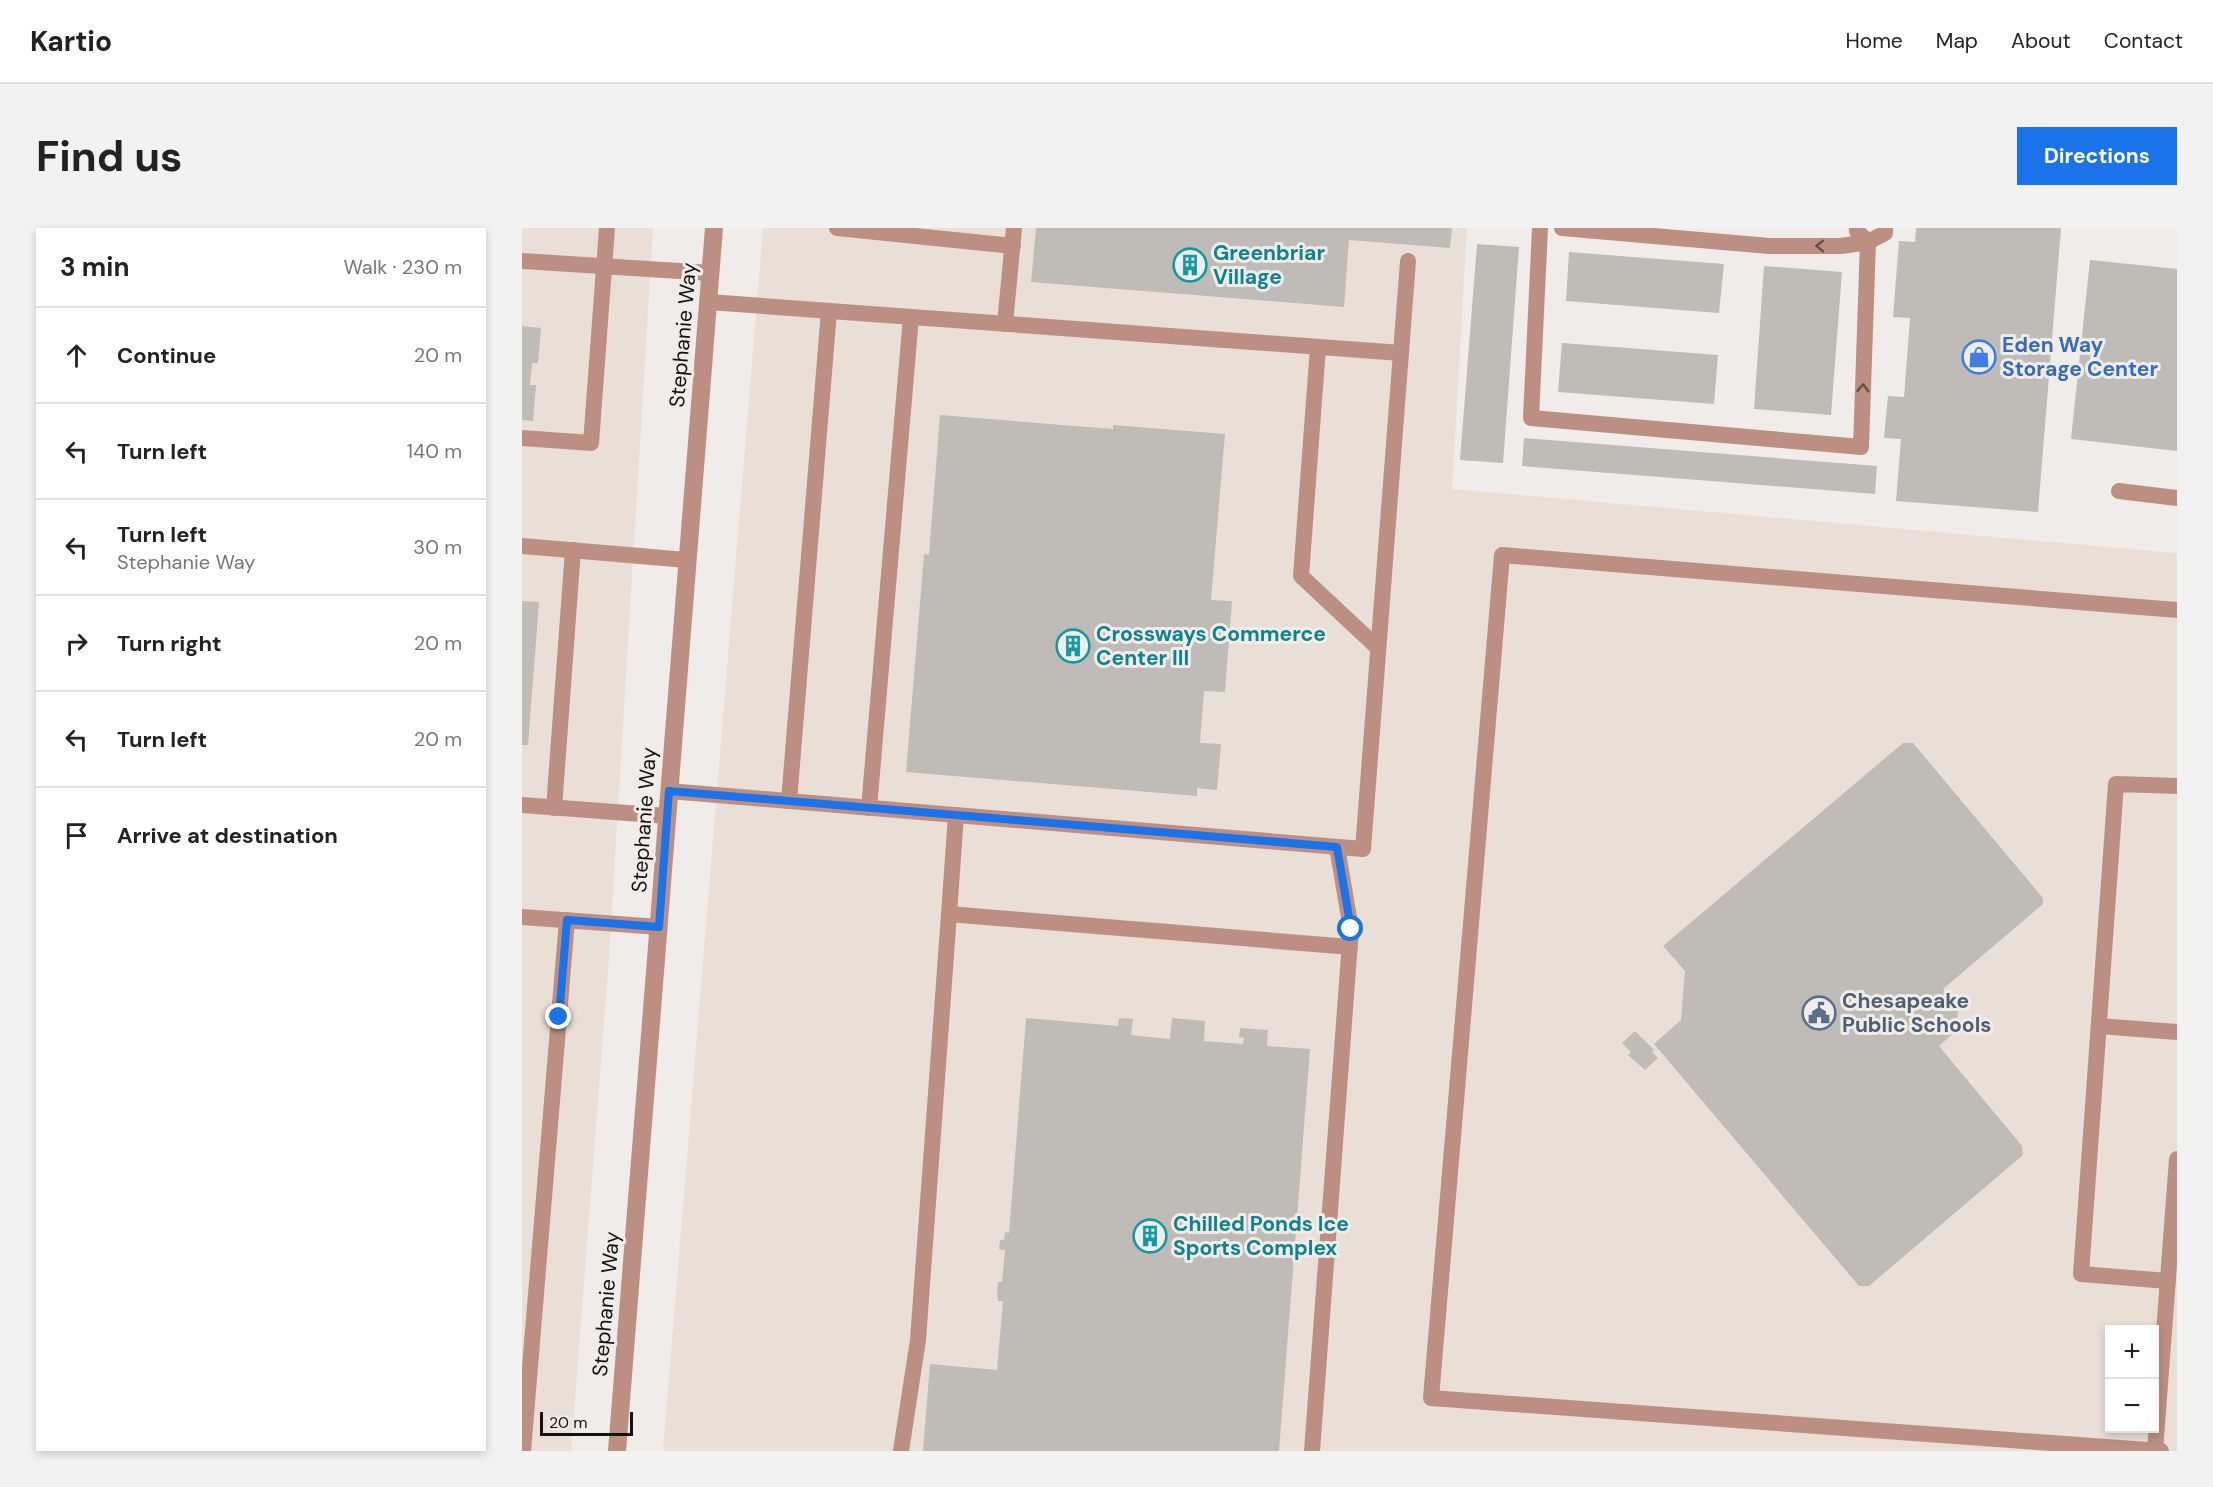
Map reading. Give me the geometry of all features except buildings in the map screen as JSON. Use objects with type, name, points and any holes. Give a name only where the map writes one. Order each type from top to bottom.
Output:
[{"type":"street","name":"Stephanie Way","points":[[617,1451],[714,228]]},
{"type":"lane","points":[[522,438],[591,443],[607,228]]},
{"type":"lane","points":[[837,228],[1013,246]]},
{"type":"lane","points":[[1005,324],[1014,228]]},
{"type":"lane","points":[[1540,228],[1531,418],[1861,447],[1868,242],[1857,231],[1857,228]]},
{"type":"lane","points":[[1562,228],[1770,246],[1841,246],[1868,242],[1885,233],[1885,228]]},
{"type":"lane","points":[[522,261],[711,273]]},
{"type":"lane","points":[[669,791],[1362,849],[1408,261]]},
{"type":"lane","points":[[709,302],[1401,353]]},
{"type":"lane","points":[[789,801],[829,311]]},
{"type":"lane","points":[[869,808],[911,317]]},
{"type":"lane","points":[[1318,347],[1301,576],[1378,648]]},
{"type":"lane","points":[[2119,491],[2177,498]]},
{"type":"lane","points":[[522,546],[687,560]]},
{"type":"lane","points":[[554,807],[573,550]]},
{"type":"lane","points":[[2161,1451],[1431,1398],[1502,555],[2177,610]]},
{"type":"lane","points":[[2168,1281],[2081,1274],[2116,784],[2177,786]]},
{"type":"lane","points":[[522,805],[667,816]]},
{"type":"lane","points":[[901,1451],[918,1340],[956,815]]},
{"type":"lane","points":[[1312,1451],[1351,929],[1337,847]]},
{"type":"lane","points":[[950,914],[1350,947]]},
{"type":"lane","points":[[522,917],[659,927]]},
{"type":"lane","points":[[523,1451],[567,920]]},
{"type":"lane","points":[[2099,1026],[2177,1032]]},
{"type":"lane","points":[[2155,1450],[2177,1159]]},
{"type":"shaded area","points":[[522,228],[653,228],[609,957],[571,1451],[522,1451]]},
{"type":"shaded area","points":[[763,228],[1467,228],[1452,489],[2177,553],[2177,1451],[663,1451]]},
{"type":"place","name":"Greenbriar Village","points":[[1190,265]]},
{"type":"place","name":"Eden Way Storage Center","points":[[1979,357]]},
{"type":"place","name":"Crossways Commerce Center III","points":[[1073,646]]},
{"type":"place","name":"Chesapeake Public Schools","points":[[1819,1013]]},
{"type":"place","name":"Chilled Ponds Ice Sports Complex","points":[[1150,1236]]},
{"type":"route","points":[[559,1017],[567,920],[659,927],[669,791],[1337,847],[1351,929]]}]
